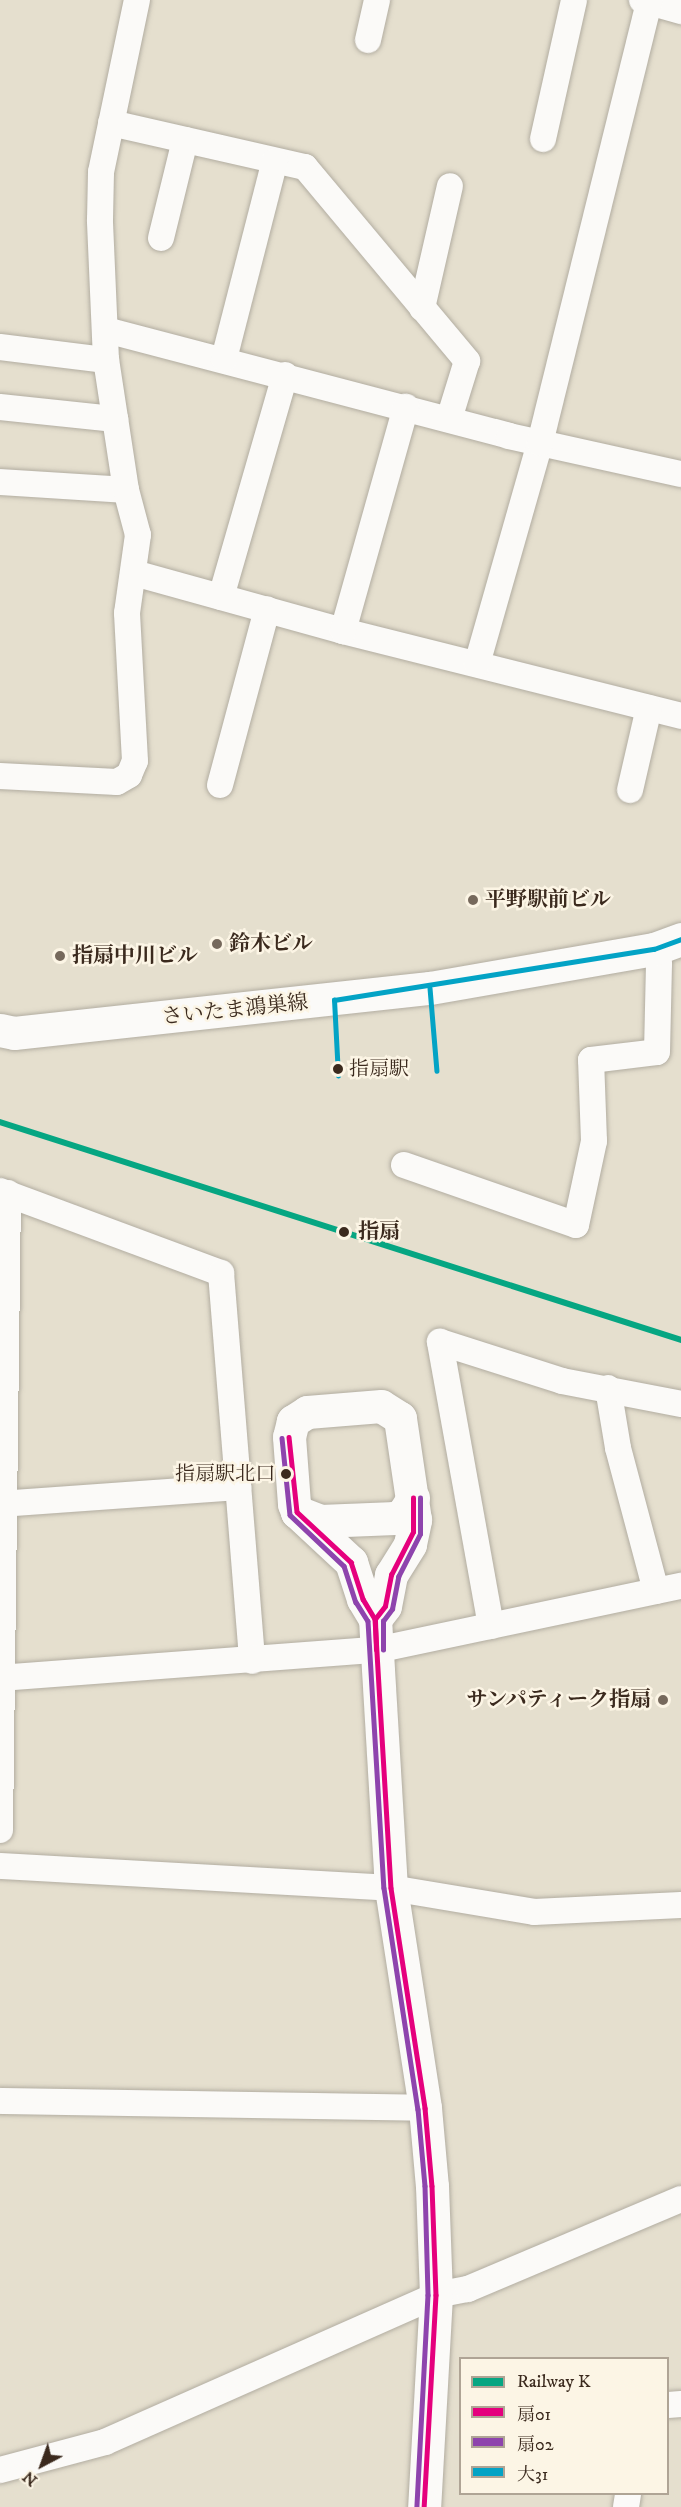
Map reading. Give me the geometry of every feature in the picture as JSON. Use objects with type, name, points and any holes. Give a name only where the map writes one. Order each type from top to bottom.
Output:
[{"type":"street","points":[[0,776],[117,782],[129,775],[135,761],[127,613],[138,536],[126,490],[106,360],[101,172],[137,0]]},
{"type":"street","points":[[368,40],[377,0]]},
{"type":"street","points":[[543,139],[574,0]]},
{"type":"street","points":[[477,664],[540,443],[648,1],[681,11]]},
{"type":"street","points":[[111,123],[305,167],[467,361],[449,419]]},
{"type":"street","points":[[161,238],[185,140]]},
{"type":"street","points":[[224,359],[275,161]]},
{"type":"street","points":[[422,308],[450,186]]},
{"type":"street","points":[[106,330],[540,443],[681,474]]},
{"type":"street","points":[[0,347],[106,360]]},
{"type":"street","points":[[221,597],[285,375]]},
{"type":"street","points":[[0,407],[115,419]]},
{"type":"street","points":[[343,631],[406,407]]},
{"type":"street","points":[[0,482],[126,490]]},
{"type":"street","points":[[134,573],[343,631],[681,716]]},
{"type":"street","points":[[220,785],[267,609]]},
{"type":"street","points":[[630,790],[649,708]]},
{"type":"street","points":[[404,1165],[576,1225],[594,1141],[591,1060],[657,1052],[659,964],[668,944]]},
{"type":"street","name":"さいたま鴻巣線","points":[[0,1030],[14,1033],[334,1000],[471,981],[668,944]]},
{"type":"street","points":[[0,1830],[4,1192],[221,1273],[252,1661]]},
{"type":"street","points":[[491,1626],[440,1342],[562,1381],[681,1404]]},
{"type":"street","points":[[608,1389],[618,1448],[656,1591]]},
{"type":"street","points":[[376,1635],[392,1575],[413,1532],[412,1498],[400,1418],[396,1412],[381,1406],[306,1412],[293,1421],[289,1437],[297,1512],[351,1563],[376,1635],[391,1887],[425,2108],[436,2295],[424,2507]]},
{"type":"street","points":[[2,1504],[238,1487]]},
{"type":"street","points":[[297,1512],[320,1521],[395,1518],[403,1515],[412,1498]]},
{"type":"street","points":[[1,1678],[252,1661],[376,1635],[491,1626],[681,1586]]},
{"type":"street","points":[[0,1866],[391,1887],[534,1911],[681,1905]]},
{"type":"street","points":[[0,2101],[425,2108]]},
{"type":"street","points":[[0,2470],[105,2442],[436,2295],[468,2289],[681,2199]]},
{"type":"rail line","name":"K","points":[[0,1122],[681,1340]]},
{"type":"transit line","name":"大31","points":[[338,1076],[334,1000],[654,949],[681,939]]},
{"type":"transit line","name":"大31","points":[[430,988],[437,1071]]},
{"type":"transit line","name":"扇01","points":[[289,1437],[297,1512],[351,1562],[363,1599],[375,1619],[391,1888],[425,2108],[432,2186],[436,2295],[424,2507]]},
{"type":"transit line","name":"扇02","points":[[282,1438],[290,1515],[344,1566],[356,1602],[368,1621],[384,1888],[418,2109],[425,2186],[428,2295],[417,2507]]},
{"type":"transit line","name":"扇01","points":[[376,1650],[375,1619],[385,1606],[391,1575],[413,1532],[413,1498]]},
{"type":"transit line","name":"扇02","points":[[383,1650],[383,1621],[392,1609],[398,1577],[420,1534],[420,1498]]},
{"type":"place","name":"平野駅前ビル","points":[[473,900]]},
{"type":"place","name":"鈴木ビル","points":[[217,944]]},
{"type":"place","name":"指扇中川ビル","points":[[60,956]]},
{"type":"place","name":"指扇駅","points":[[338,1069]]},
{"type":"place","name":"指扇","points":[[344,1232]]},
{"type":"place","name":"指扇駅北口","points":[[286,1474]]},
{"type":"place","name":"サンパティーク指扇","points":[[663,1700]]}]
